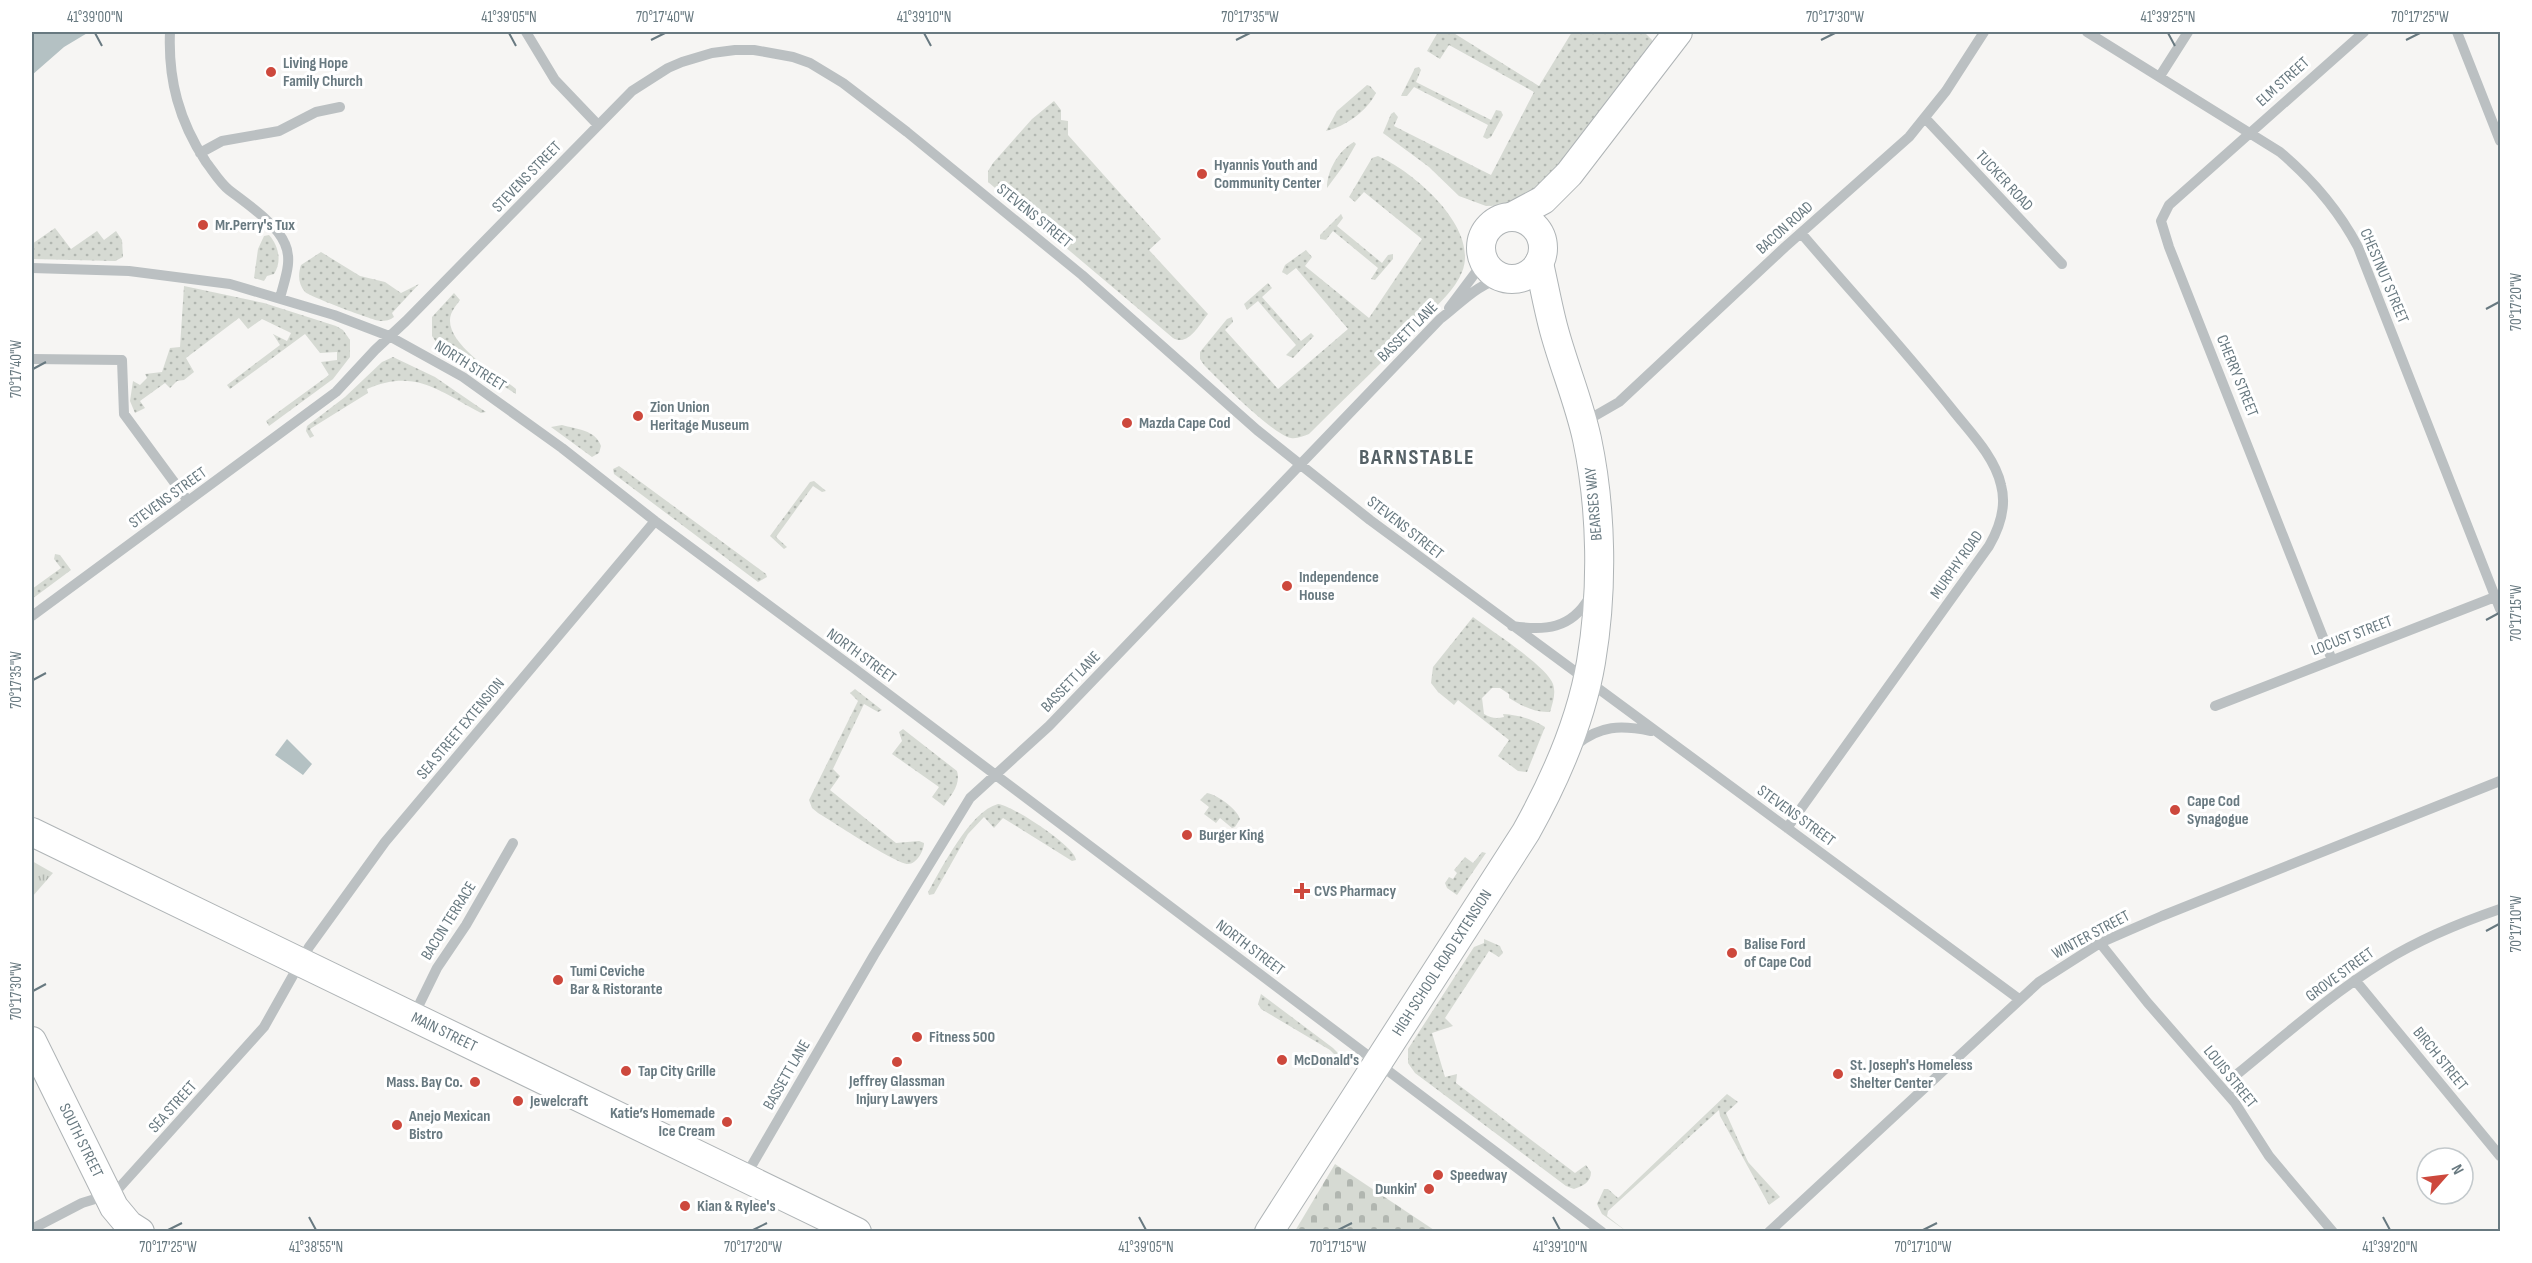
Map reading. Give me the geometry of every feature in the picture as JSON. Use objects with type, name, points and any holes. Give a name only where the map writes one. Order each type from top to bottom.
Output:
[{"type":"main road","points":[[1526,265],[1550,206],[1569,174],[1678,32]]},
{"type":"main road","points":[[1526,265],[1490,270],[1481,255],[1480,245],[1485,231],[1499,219],[1513,216],[1542,200],[1569,174]]},
{"type":"main road","points":[[1513,216],[1528,220],[1534,225],[1526,265]]},
{"type":"main road","name":"BEARSES WAY","points":[[1526,265],[1554,331],[1583,423],[1593,481],[1598,585],[1594,639],[1586,682]]},
{"type":"main road","name":"HIGH SCHOOL ROAD EXTENSION","points":[[1269,1232],[1519,845],[1558,769],[1586,682]]},
{"type":"main road","name":"MAIN STREET","points":[[32,832],[857,1232]]},
{"type":"main road","name":"SOUTH STREET","points":[[32,1041],[108,1195],[121,1217],[140,1232]]},
{"type":"street","points":[[170,32],[170,66],[174,96],[200,153],[228,189],[242,199],[283,239],[288,257],[280,298]]},
{"type":"street","points":[[526,32],[555,80],[598,125]]},
{"type":"street","name":"BACON ROAD","points":[[1583,423],[1619,402],[1801,233],[1880,164],[1925,118],[1946,91],[1984,32]]},
{"type":"street","name":"CHESTNUT STREET","points":[[2087,32],[2280,152],[2329,200],[2352,235],[2498,596],[2500,609]]},
{"type":"street","points":[[2160,76],[2188,32]]},
{"type":"street","name":"ELM STREET","points":[[2250,132],[2364,32]]},
{"type":"street","points":[[2457,32],[2500,141]]},
{"type":"street","name":"STEVENS STREET","points":[[32,616],[328,399],[598,125],[642,84],[668,68],[712,53],[754,50],[793,57],[810,63],[843,83],[978,189],[1082,275],[1257,430],[1377,526],[2019,999]]},
{"type":"street","points":[[200,153],[222,141],[279,131],[316,112],[340,106]]},
{"type":"street","name":"TUCKER ROAD","points":[[1925,118],[2062,264]]},
{"type":"street","name":"CHERRY STREET","points":[[2250,132],[2169,205],[2163,213],[2162,228],[2332,660]]},
{"type":"street","name":"MURPHY ROAD","points":[[1787,828],[1989,546],[1997,532],[2003,510],[2003,496],[1998,474],[1974,435],[1801,233]]},
{"type":"street","points":[[1440,319],[1476,272],[1481,255]]},
{"type":"street","name":"BASSETT LANE","points":[[745,1177],[962,808],[1049,726],[1440,319],[1483,285],[1526,265]]},
{"type":"street","name":"NORTH STREET","points":[[32,268],[129,271],[185,276],[230,284],[280,298],[389,336],[456,373],[591,470],[655,521],[1602,1232]]},
{"type":"street","points":[[32,359],[122,360],[124,414],[188,501]]},
{"type":"street","name":"SEA STREET EXTENSION","points":[[300,963],[309,947],[385,842],[655,521]]},
{"type":"street","points":[[1510,626],[1535,629],[1556,627],[1565,623],[1584,608],[1598,585]]},
{"type":"street","name":"LOCUST STREET","points":[[2215,706],[2498,596]]},
{"type":"street","points":[[1558,769],[1575,746],[1598,730],[1619,726],[1654,732]]},
{"type":"street","name":"WINTER STREET","points":[[1769,1232],[2019,999],[2060,967],[2100,943],[2182,908],[2500,781]]},
{"type":"street","name":"BACON TERRACE","points":[[413,1017],[436,968],[464,929],[513,843]]},
{"type":"street","name":"GROVE STREET","points":[[2235,1103],[2236,1075],[2355,980],[2382,962],[2428,938],[2462,922],[2500,909]]},
{"type":"street","name":"LOUIS STREET","points":[[2100,943],[2147,1002],[2235,1103],[2269,1156],[2333,1232]]},
{"type":"street","name":"SEA STREET","points":[[32,1229],[82,1203],[108,1195],[127,1181],[264,1027],[300,963]]},
{"type":"street","name":"BIRCH STREET","points":[[2355,980],[2500,1156]]},
{"type":"green space","points":[[1438,32],[1452,32],[1539,86],[1572,32],[1644,32],[1652,40],[1652,45],[1543,189],[1512,205],[1486,206],[1459,196],[1429,167],[1383,133],[1394,112],[1398,117],[1394,126],[1491,175],[1534,92],[1449,45],[1440,59],[1427,51]]},
{"type":"green space","points":[[1419,67],[1421,70],[1416,82],[1491,120],[1496,110],[1501,111],[1503,115],[1491,137],[1487,139],[1483,137],[1488,125],[1414,87],[1407,96],[1401,96],[1415,68]]},
{"type":"green space","points":[[1367,85],[1376,93],[1367,106],[1348,122],[1326,131],[1337,111]]},
{"type":"green space","points":[[1054,101],[1061,110],[1061,120],[1068,121],[1068,135],[1161,239],[1149,250],[1208,314],[1197,329],[1184,340],[1173,338],[988,182],[988,171],[993,163],[1032,119]]},
{"type":"green space","points":[[1354,142],[1356,144],[1344,165],[1327,188],[1334,162]]},
{"type":"green space","points":[[1378,156],[1393,164],[1425,188],[1453,220],[1462,238],[1465,255],[1462,272],[1441,302],[1309,434],[1291,438],[1259,417],[1234,394],[1204,365],[1200,359],[1200,352],[1227,319],[1232,317],[1233,322],[1225,330],[1278,389],[1348,329],[1296,268],[1287,275],[1282,272],[1285,265],[1306,250],[1312,257],[1305,266],[1369,318],[1422,239],[1364,192],[1355,202],[1349,197],[1372,158]]},
{"type":"green space","points":[[1341,214],[1343,218],[1337,226],[1382,263],[1388,255],[1393,254],[1393,259],[1375,280],[1371,279],[1378,268],[1333,231],[1326,240],[1320,239],[1320,235]]},
{"type":"green space","points":[[55,228],[71,249],[97,231],[104,240],[116,231],[122,240],[123,257],[115,261],[32,259],[32,244]]},
{"type":"green space","points":[[269,235],[277,249],[279,259],[274,274],[267,276],[264,281],[254,278],[258,249],[264,236]]},
{"type":"green space","points":[[321,252],[360,276],[385,282],[401,293],[419,284],[392,313],[394,317],[380,321],[366,317],[305,292],[299,279],[301,265]]},
{"type":"green space","points":[[1268,283],[1272,288],[1262,297],[1301,341],[1311,333],[1314,336],[1293,358],[1286,355],[1296,345],[1258,301],[1247,310],[1244,304]]},
{"type":"green space","points":[[184,286],[264,303],[336,326],[343,330],[350,340],[350,357],[333,379],[269,426],[266,421],[329,375],[321,362],[337,360],[337,352],[320,353],[305,334],[230,389],[227,385],[280,345],[273,334],[287,341],[291,333],[262,319],[248,329],[239,318],[186,358],[194,372],[184,380],[177,381],[170,388],[165,383],[140,401],[145,408],[135,413],[130,401],[133,381],[140,385],[147,378],[145,374],[162,372],[170,348],[180,347]]},
{"type":"green space","points":[[454,293],[460,300],[450,320],[457,340],[476,359],[516,389],[516,394],[438,345],[432,336],[432,317]]},
{"type":"green space","points":[[393,357],[435,377],[486,412],[481,413],[426,385],[399,381],[384,383],[367,389],[368,393],[310,429],[314,436],[310,438],[306,431],[307,426],[345,397],[382,362]]},
{"type":"green space","points":[[562,425],[590,433],[601,446],[599,453],[592,457],[551,427]]},
{"type":"green space","points":[[619,466],[767,577],[758,582],[614,474],[613,469]]},
{"type":"green space","points":[[814,481],[826,491],[822,492],[813,486],[776,537],[787,547],[784,549],[770,536],[810,482]]},
{"type":"green space","points":[[55,554],[60,555],[71,570],[32,599],[32,589],[61,568],[54,559]]},
{"type":"green space","points":[[1473,617],[1530,658],[1549,676],[1553,684],[1554,695],[1550,712],[1524,706],[1509,698],[1509,694],[1500,688],[1492,688],[1482,698],[1484,714],[1496,718],[1504,717],[1503,714],[1514,715],[1545,727],[1527,772],[1518,771],[1498,756],[1509,740],[1458,700],[1454,705],[1431,683],[1433,667]]},
{"type":"green space","points":[[855,689],[882,710],[878,712],[864,704],[833,769],[840,776],[830,790],[896,843],[919,841],[924,843],[919,856],[914,862],[908,864],[891,857],[818,813],[812,808],[809,800],[858,701],[850,693]]},
{"type":"green space","points":[[903,729],[957,771],[958,781],[944,806],[932,797],[939,787],[892,754],[902,741],[899,732]]},
{"type":"green space","points":[[1207,793],[1221,799],[1235,811],[1240,819],[1235,827],[1232,828],[1220,818],[1216,823],[1204,814],[1209,807],[1200,800]]},
{"type":"green space","points":[[998,804],[1016,811],[1055,837],[1066,846],[1076,860],[1072,861],[1003,818],[994,828],[984,817],[968,834],[934,894],[929,895],[928,892],[941,869],[967,829],[977,817]]},
{"type":"green space","points":[[1482,852],[1486,853],[1457,895],[1447,888],[1445,883],[1449,877],[1453,879],[1457,873],[1454,870],[1465,857],[1473,863]]},
{"type":"green space","points":[[32,861],[53,873],[32,897]]},
{"type":"green space","points":[[1484,939],[1500,946],[1503,953],[1499,957],[1489,951],[1445,1018],[1453,1026],[1432,1033],[1445,1077],[1457,1074],[1456,1083],[1575,1173],[1586,1165],[1591,1172],[1590,1178],[1577,1188],[1566,1186],[1415,1073],[1408,1063],[1408,1049],[1474,947],[1484,943]]},
{"type":"green space","points":[[1261,994],[1333,1048],[1342,1057],[1344,1065],[1338,1065],[1337,1057],[1330,1050],[1261,1009],[1258,1004]]},
{"type":"green space","points":[[1727,1094],[1738,1102],[1726,1113],[1748,1162],[1780,1197],[1769,1205],[1720,1116],[1719,1110],[1608,1211],[1607,1216],[1626,1231],[1602,1214],[1597,1204],[1604,1189],[1608,1189],[1618,1198]]},
{"type":"green space","points":[[1335,1164],[1434,1230],[1295,1231]]},
{"type":"shaded area","points":[[32,32],[89,32],[64,47],[32,75]]},
{"type":"shaded area","points":[[287,739],[312,764],[303,775],[275,755]]},
{"type":"place","name":"Living Hope Family Church","points":[[271,72]]},
{"type":"place","name":"Hyannis Youth and Community Center","points":[[1202,174]]},
{"type":"place","name":"Mr.Perry's Tux","points":[[203,225]]},
{"type":"place","name":"Zion Union Heritage Museum","points":[[638,416]]},
{"type":"place","name":"Mazda Cape Cod","points":[[1127,423]]},
{"type":"place","name":"Independence House","points":[[1287,586]]},
{"type":"place","name":"Cape Cod Synagogue","points":[[2175,810]]},
{"type":"place","name":"Burger King","points":[[1187,835]]},
{"type":"place","name":"CVS Pharmacy","points":[[1302,891]]},
{"type":"place","name":"Balise Ford of Cape Cod","points":[[1732,953]]},
{"type":"place","name":"Tumi Ceviche Bar & Ristorante","points":[[558,980]]},
{"type":"place","name":"Fitness 500","points":[[917,1037]]},
{"type":"place","name":"McDonald's","points":[[1282,1060]]},
{"type":"place","name":"Jeffrey Glassman Injury Lawyers","points":[[897,1062]]},
{"type":"place","name":"Tap City Grille","points":[[626,1071]]},
{"type":"place","name":"St. Joseph's Homeless Shelter Center","points":[[1838,1074]]},
{"type":"place","name":"Mass. Bay Co.","points":[[475,1082]]},
{"type":"place","name":"Jewelcraft","points":[[518,1101]]},
{"type":"place","name":"Katie’s Homemade Ice Cream","points":[[727,1122]]},
{"type":"place","name":"Anejo Mexican Bistro","points":[[397,1125]]},
{"type":"place","name":"Speedway","points":[[1438,1175]]},
{"type":"place","name":"Dunkin'","points":[[1429,1189]]},
{"type":"place","name":"Kian & Rylee's","points":[[685,1206]]},
{"type":"district","name":"BARNSTABLE","points":[[1417,457]]}]
